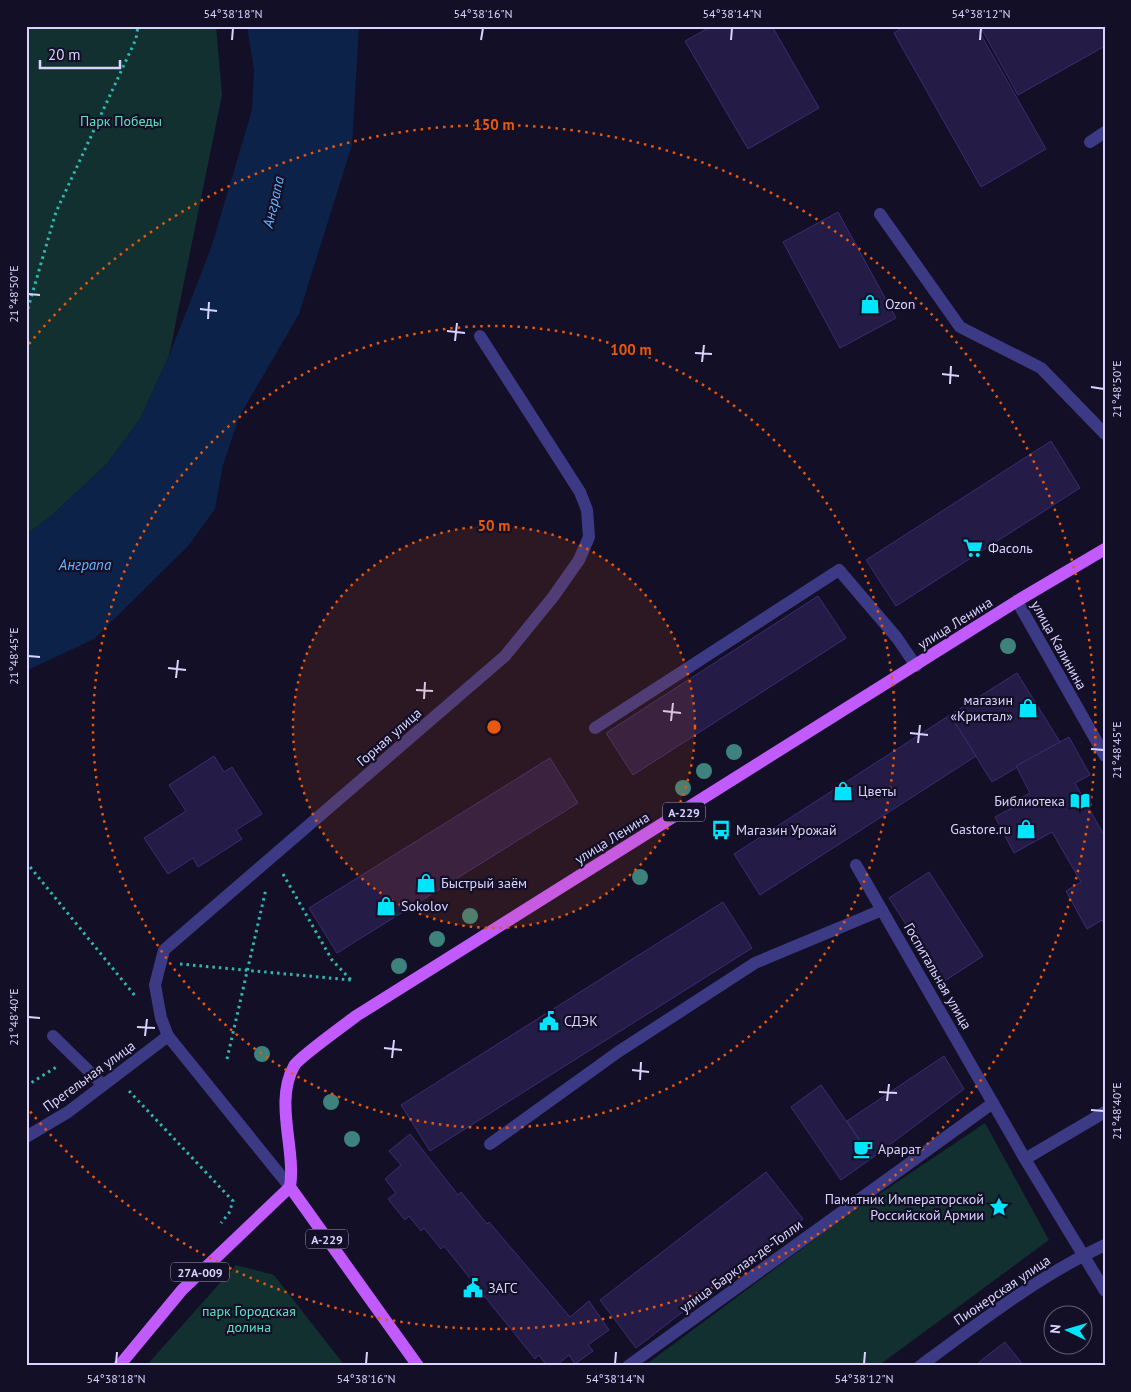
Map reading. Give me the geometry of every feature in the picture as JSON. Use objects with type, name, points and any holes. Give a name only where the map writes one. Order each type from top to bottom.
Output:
[{"type":"main road","name":"улица Ленина","points":[[290,1187],[293,1169],[286,1095],[294,1065],[356,1016],[1017,601],[1105,549]]},
{"type":"main road","name":"27А-009","points":[[119,1366],[182,1290],[290,1187]]},
{"type":"main road","name":"А-229","points":[[290,1187],[418,1366]]},
{"type":"street","points":[[1090,142],[1105,132]]},
{"type":"street","points":[[880,214],[960,327],[1041,368],[1105,434]]},
{"type":"street","name":"Горная улица","points":[[168,1036],[161,1018],[155,985],[164,950],[505,656],[553,597],[579,560],[588,537],[587,510],[580,492],[480,336]]},
{"type":"street","points":[[595,728],[839,570],[897,638],[916,666]]},
{"type":"street","name":"улица Калинина","points":[[1017,601],[1105,756]]},
{"type":"street","name":"Госпитальная улица","points":[[856,865],[1025,1159],[1105,1291]]},
{"type":"street","points":[[490,1144],[618,1052],[756,962],[882,910]]},
{"type":"street","points":[[53,1036],[103,1085]]},
{"type":"street","points":[[168,1036],[290,1187]]},
{"type":"street","name":"Прегельная улица","points":[[26,1137],[68,1112],[168,1036]]},
{"type":"street","name":"улица Барклая-де-Толли","points":[[628,1366],[993,1103]]},
{"type":"street","points":[[1025,1159],[1105,1112]]},
{"type":"street","name":"Пионерская улица","points":[[920,1366],[1022,1293],[1084,1254],[1105,1244]]},
{"type":"path","points":[[26,316],[56,212],[136,39],[138,26]]},
{"type":"path","points":[[26,862],[137,999]]},
{"type":"path","points":[[175,964],[351,980],[332,960],[282,874]]},
{"type":"path","points":[[228,1060],[246,970],[268,884]]},
{"type":"path","points":[[26,1086],[74,1057]]},
{"type":"path","points":[[115,1076],[233,1201],[229,1213],[220,1224]]},
{"type":"green space","name":"Парк Победы","points":[[26,26],[216,26],[222,95],[169,356],[140,419],[107,464],[51,516],[26,535]]},
{"type":"green space","points":[[985,1123],[1049,1240],[878,1366],[644,1366],[842,1219]]},
{"type":"green space","name":"парк Городская долина","points":[[236,1265],[274,1275],[345,1366],[146,1366]]},
{"type":"water","name":"Анграпа","points":[[247,26],[359,26],[352,145],[299,314],[239,417],[223,465],[215,509],[188,546],[94,639],[26,671],[26,535],[51,516],[107,464],[140,419],[169,356],[211,248],[252,110],[254,70]]},
{"type":"building","points":[[712,26],[772,26],[819,108],[748,149],[685,41]]},
{"type":"building","points":[[905,26],[976,26],[1046,149],[981,187],[894,33]]},
{"type":"building","points":[[980,26],[1105,26],[1105,46],[1018,95]]},
{"type":"building","points":[[838,212],[896,318],[840,348],[783,242]]},
{"type":"building","points":[[1051,441],[1080,488],[896,606],[866,560]]},
{"type":"building","points":[[818,596],[846,638],[633,775],[606,733]]},
{"type":"building","points":[[1017,673],[1060,742],[992,782],[950,715]]},
{"type":"building","points":[[950,715],[976,756],[760,895],[734,854]]},
{"type":"building","points":[[1069,737],[1090,775],[1075,783],[1105,837],[1105,925],[1102,920],[1087,929],[1066,891],[1081,882],[1052,832],[1014,853],[995,817],[1012,808],[1010,804],[1030,793],[1016,766]]},
{"type":"building","points":[[214,756],[224,772],[232,767],[262,814],[236,830],[242,839],[198,867],[193,858],[168,874],[144,838],[186,811],[169,785]]},
{"type":"building","points":[[550,758],[578,803],[337,953],[309,908]]},
{"type":"building","points":[[929,872],[983,956],[943,982],[889,898]]},
{"type":"building","points":[[723,902],[752,948],[430,1151],[401,1105]]},
{"type":"building","points":[[944,1056],[964,1089],[872,1158],[847,1121]]},
{"type":"building","points":[[821,1085],[872,1158],[841,1180],[791,1107]]},
{"type":"building","points":[[410,1134],[458,1195],[461,1192],[487,1224],[489,1222],[570,1317],[589,1301],[609,1330],[588,1345],[593,1351],[575,1364],[569,1355],[556,1366],[547,1366],[539,1355],[535,1359],[444,1246],[441,1249],[424,1228],[421,1231],[409,1216],[405,1220],[388,1199],[396,1193],[385,1179],[401,1165],[389,1151]]},
{"type":"building","points":[[766,1172],[803,1219],[636,1348],[600,1300]]},
{"type":"building","points":[[1005,1342],[1024,1366],[975,1366],[983,1359]]},
{"type":"place","name":"Ozon","points":[[870,304]]},
{"type":"place","name":"Фасоль","points":[[973,548]]},
{"type":"place","name":"магазин «Кристал»","points":[[1028,708]]},
{"type":"place","name":"Цветы","points":[[843,791]]},
{"type":"place","name":"Библиотека","points":[[1080,801]]},
{"type":"place","name":"Gastore.ru","points":[[1026,829]]},
{"type":"place","name":"Магазин Урожай","points":[[721,830]]},
{"type":"place","name":"Быстрый заём","points":[[426,883]]},
{"type":"place","name":"Sokolov","points":[[386,906]]},
{"type":"place","name":"СДЭК","points":[[549,1021]]},
{"type":"place","name":"Арарат","points":[[863,1149]]},
{"type":"place","name":"Памятник Императорской Российской Армии","points":[[999,1207]]},
{"type":"place","name":"ЗАГС","points":[[473,1288]]}]
